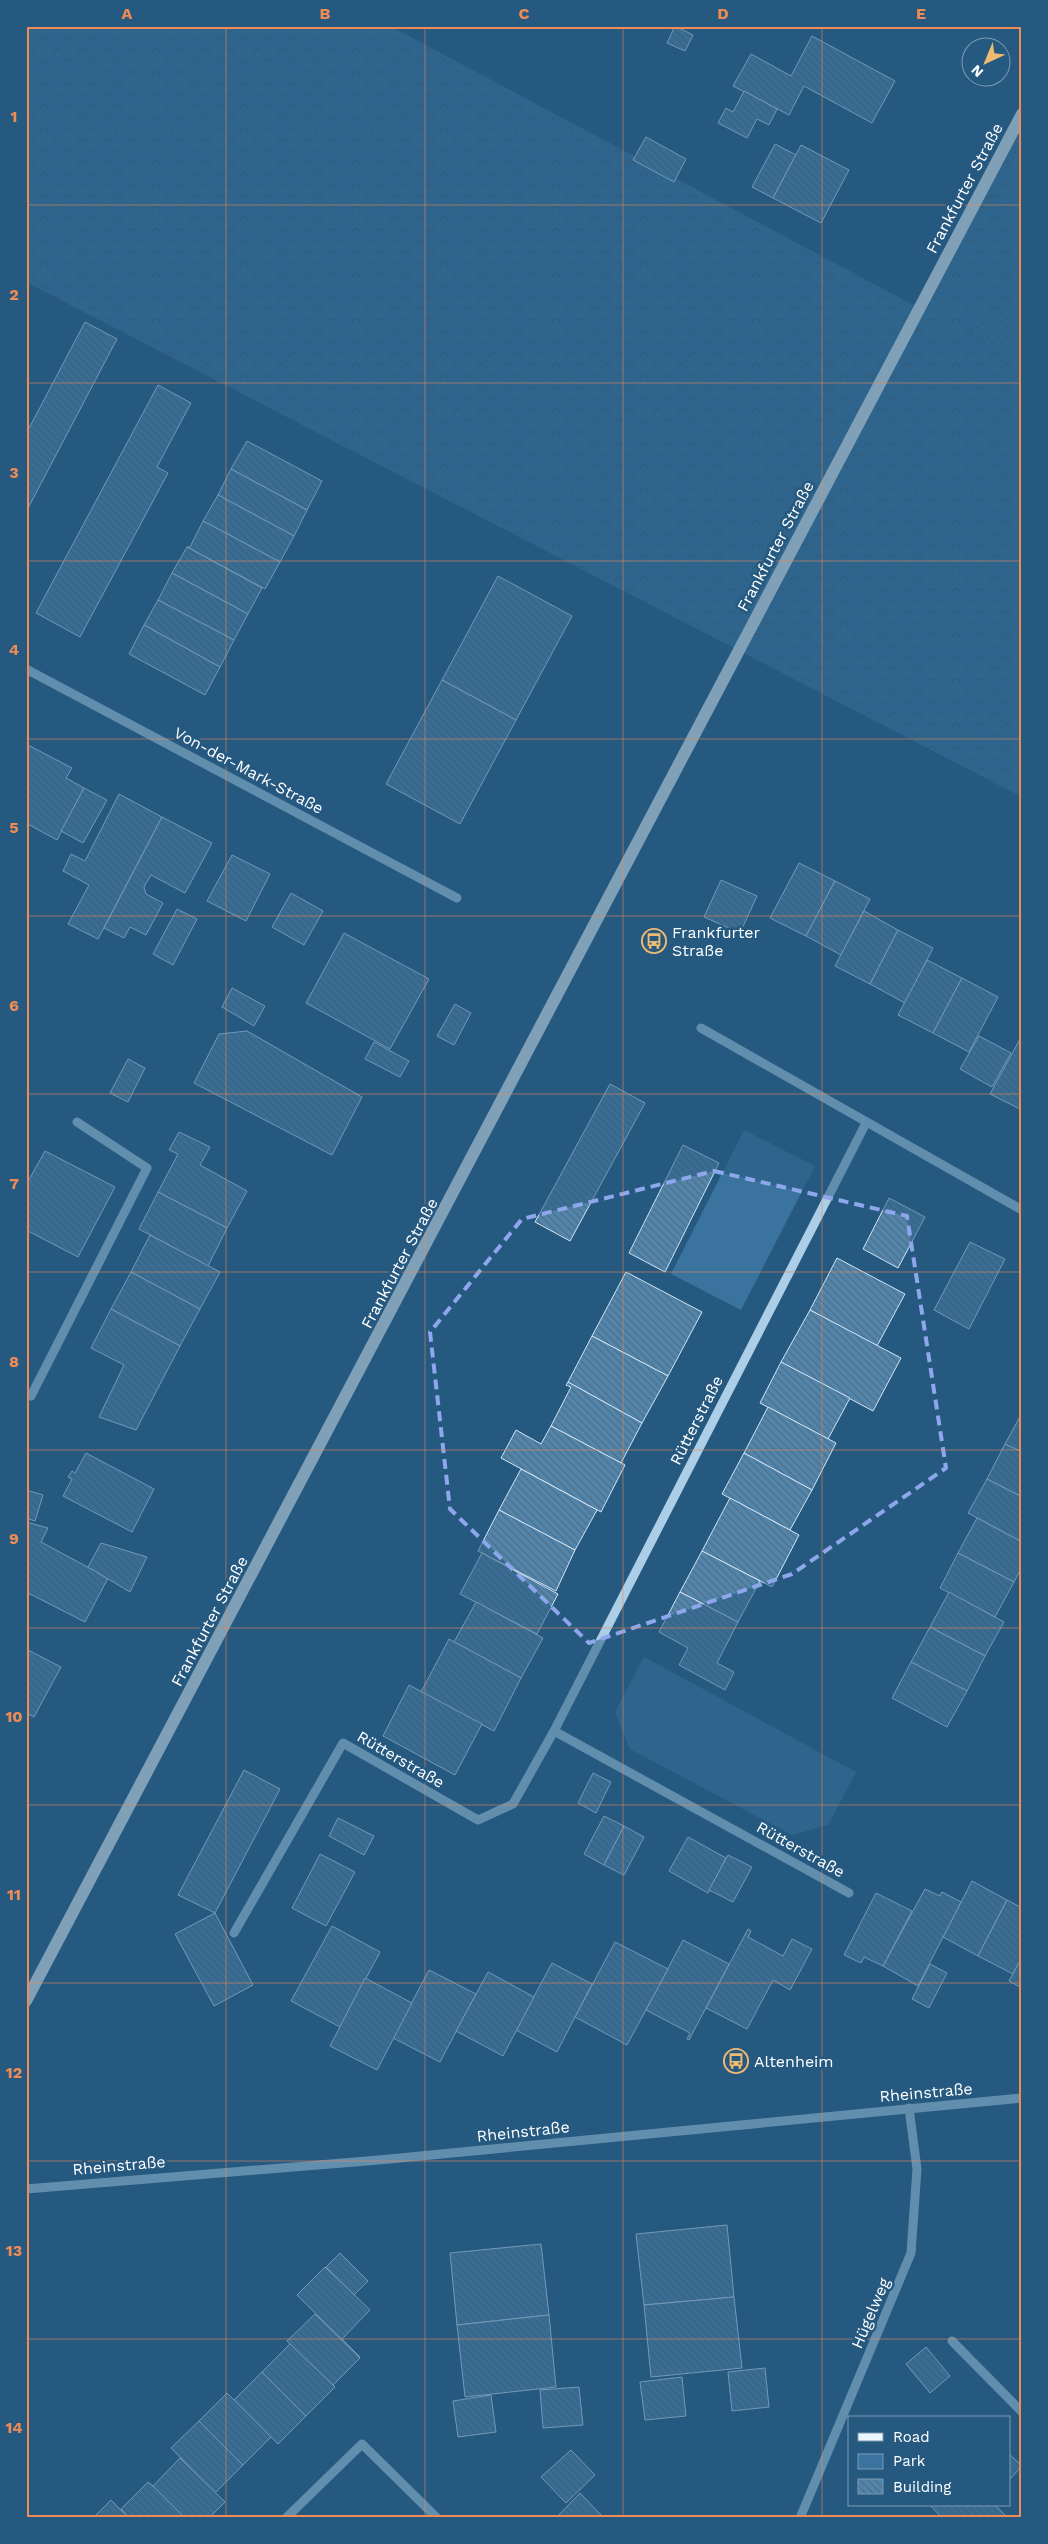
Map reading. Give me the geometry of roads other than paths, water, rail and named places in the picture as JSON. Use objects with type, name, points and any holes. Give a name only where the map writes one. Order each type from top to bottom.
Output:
[{"type":"main road","name":"Frankfurter Straße","points":[[26,2001],[1022,114]]},
{"type":"street","name":"Von-der-Mark-Straße","points":[[26,669],[457,898]]},
{"type":"street","points":[[701,1028],[1022,1210]]},
{"type":"street","points":[[29,1395],[147,1168],[77,1122]]},
{"type":"street","name":"Rütterstraße","points":[[234,1933],[343,1742],[478,1820],[513,1804],[554,1732],[866,1123]]},
{"type":"street","name":"Rütterstraße","points":[[554,1732],[849,1893]]},
{"type":"street","name":"Rheinstraße","points":[[26,2189],[379,2160],[1022,2098]]},
{"type":"street","name":"Hügelweg","points":[[800,2518],[911,2254],[917,2169],[909,2108]]},
{"type":"street","points":[[952,2342],[1022,2412]]},
{"type":"street","points":[[286,2518],[362,2444],[437,2518]]},
{"type":"place","name":"Frankfurter Straße","points":[[654,941]]},
{"type":"place","name":"Altenheim","points":[[736,2061]]}]
